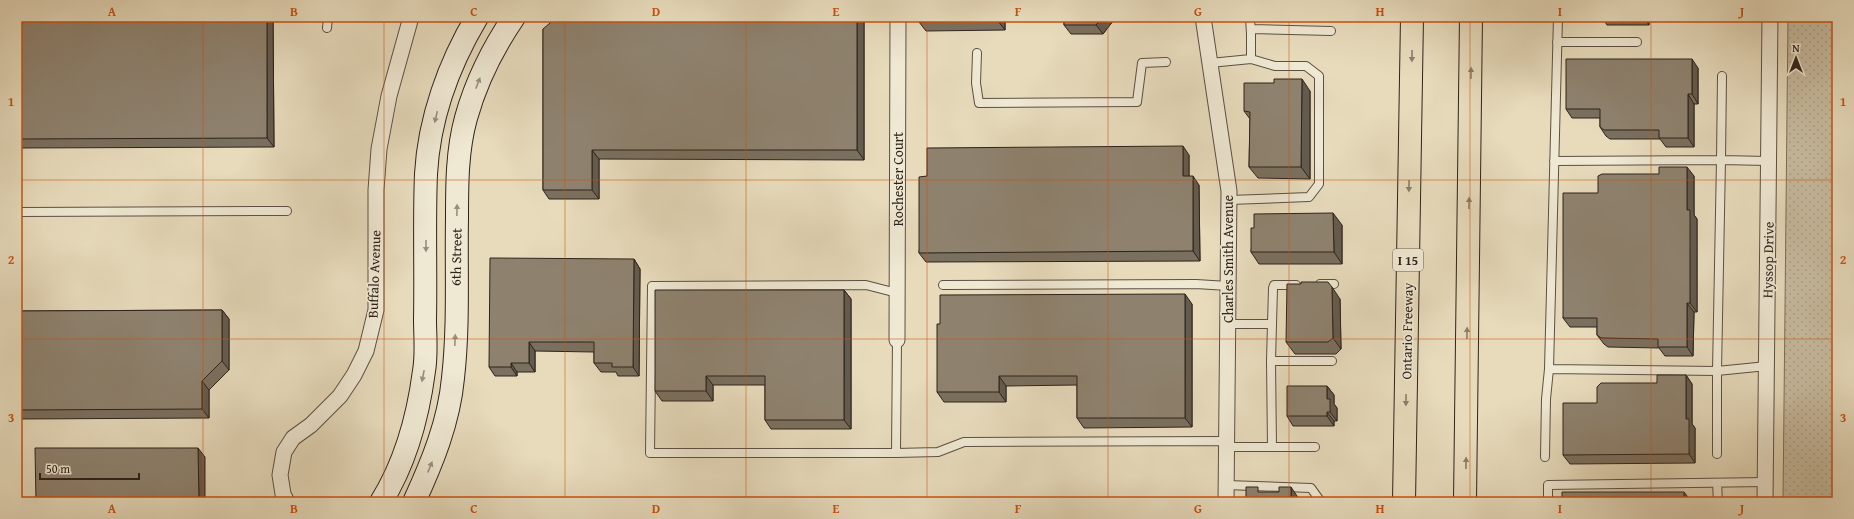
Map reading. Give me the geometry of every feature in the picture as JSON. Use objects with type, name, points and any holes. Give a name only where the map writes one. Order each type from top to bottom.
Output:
[{"type":"highway","name":"Ontario Freeway","points":[[1404,502],[1412,17]]},
{"type":"highway","points":[[1465,502],[1471,17]]},
{"type":"main road","points":[[381,502],[398,471],[413,430],[425,370],[426,174],[431,136],[450,68],[477,17]]},
{"type":"main road","name":"6th Street","points":[[414,502],[431,465],[448,413],[453,379],[457,190],[459,162],[466,119],[480,77],[514,17]]},
{"type":"street","name":"Buffalo Avenue","points":[[287,502],[283,494],[280,475],[284,452],[293,438],[311,425],[340,396],[354,375],[366,351],[376,310],[376,190],[379,149],[389,96],[411,17]]},
{"type":"street","name":"Rochester Court","points":[[897,340],[898,17]]},
{"type":"street","name":"Charles Smith Avenue","points":[[1202,17],[1229,191],[1226,502]]},
{"type":"street","name":"Hyssop Drive","points":[[1765,502],[1770,17]]},
{"type":"lane","points":[[328,17],[328,28]]},
{"type":"lane","points":[[1250,17],[1251,59]]},
{"type":"lane","points":[[1545,457],[1546,399],[1549,369],[1558,17]]},
{"type":"lane","points":[[1251,29],[1331,31]]},
{"type":"lane","points":[[1557,42],[1637,42]]},
{"type":"lane","points":[[977,53],[976,83],[979,103],[1136,102],[1142,63],[1166,62]]},
{"type":"lane","points":[[1210,63],[1251,59],[1275,66],[1306,66],[1319,76],[1319,184],[1309,197],[1229,200]]},
{"type":"lane","points":[[1717,454],[1722,76]]},
{"type":"lane","points":[[1554,161],[1768,161]]},
{"type":"lane","points":[[17,212],[286,211]]},
{"type":"lane","points":[[943,285],[1196,284],[1228,286]]},
{"type":"lane","points":[[1272,447],[1272,288],[1274,285],[1334,284]]},
{"type":"lane","points":[[897,293],[866,285],[652,286],[650,453],[938,452],[964,442],[1227,444],[1272,447],[1315,447]]},
{"type":"lane","points":[[1228,324],[1272,324]]},
{"type":"lane","points":[[896,453],[897,340]]},
{"type":"lane","points":[[1271,361],[1332,361]]},
{"type":"lane","points":[[1549,369],[1717,371],[1767,366]]},
{"type":"lane","points":[[1548,502],[1548,485],[1766,482]]},
{"type":"lane","points":[[1718,483],[1718,502]]},
{"type":"lane","points":[[1226,485],[1311,488],[1321,502]]},
{"type":"shaded area","points":[[1788,17],[1837,17],[1837,502],[1783,502]]},
{"type":"building","points":[[17,17],[267,17],[267,138],[17,139]]},
{"type":"building","points":[[557,17],[857,17],[857,150],[592,150],[592,190],[543,190],[543,29]]},
{"type":"building","points":[[919,17],[998,17],[998,21],[919,22]]},
{"type":"building","points":[[1064,17],[1103,17],[1096,25],[1064,25]]},
{"type":"building","points":[[1566,59],[1692,59],[1692,94],[1688,94],[1688,138],[1659,138],[1659,130],[1604,130],[1600,127],[1600,109],[1566,109]]},
{"type":"building","points":[[1274,79],[1302,79],[1301,167],[1249,167],[1250,112],[1244,111],[1244,83],[1274,83]]},
{"type":"building","points":[[1183,146],[1183,176],[1193,176],[1193,251],[919,253],[919,177],[927,176],[927,148]]},
{"type":"building","points":[[1659,167],[1687,167],[1687,210],[1690,210],[1690,303],[1687,303],[1687,347],[1658,347],[1658,339],[1601,338],[1597,335],[1597,318],[1563,318],[1563,193],[1598,193],[1598,176],[1602,174],[1659,174]]},
{"type":"building","points":[[1333,213],[1334,252],[1251,252],[1251,228],[1254,228],[1254,214]]},
{"type":"building","points":[[490,258],[634,259],[633,367],[612,367],[612,363],[594,363],[594,342],[529,342],[529,363],[511,363],[511,367],[489,367]]},
{"type":"building","points":[[1301,282],[1328,282],[1332,287],[1333,338],[1328,342],[1286,342],[1287,284],[1301,284]]},
{"type":"building","points":[[655,290],[844,290],[844,420],[765,420],[765,376],[706,376],[706,391],[655,391]]},
{"type":"building","points":[[1185,294],[1185,418],[1077,418],[1077,376],[999,376],[999,392],[937,392],[937,324],[940,324],[940,295]]},
{"type":"building","points":[[222,310],[222,361],[202,381],[202,409],[17,410],[17,311]]},
{"type":"building","points":[[1657,375],[1686,375],[1686,419],[1689,419],[1689,454],[1563,455],[1563,403],[1597,403],[1597,387],[1601,383],[1657,383]]},
{"type":"building","points":[[1287,386],[1327,386],[1327,399],[1330,399],[1330,412],[1327,412],[1327,416],[1287,416]]},
{"type":"building","points":[[35,448],[198,448],[199,502],[36,502]]},
{"type":"building","points":[[1246,487],[1258,487],[1258,492],[1279,492],[1279,487],[1291,487],[1291,499],[1290,502],[1247,502]]},
{"type":"building","points":[[1562,492],[1684,492],[1684,502],[1562,502]]}]
